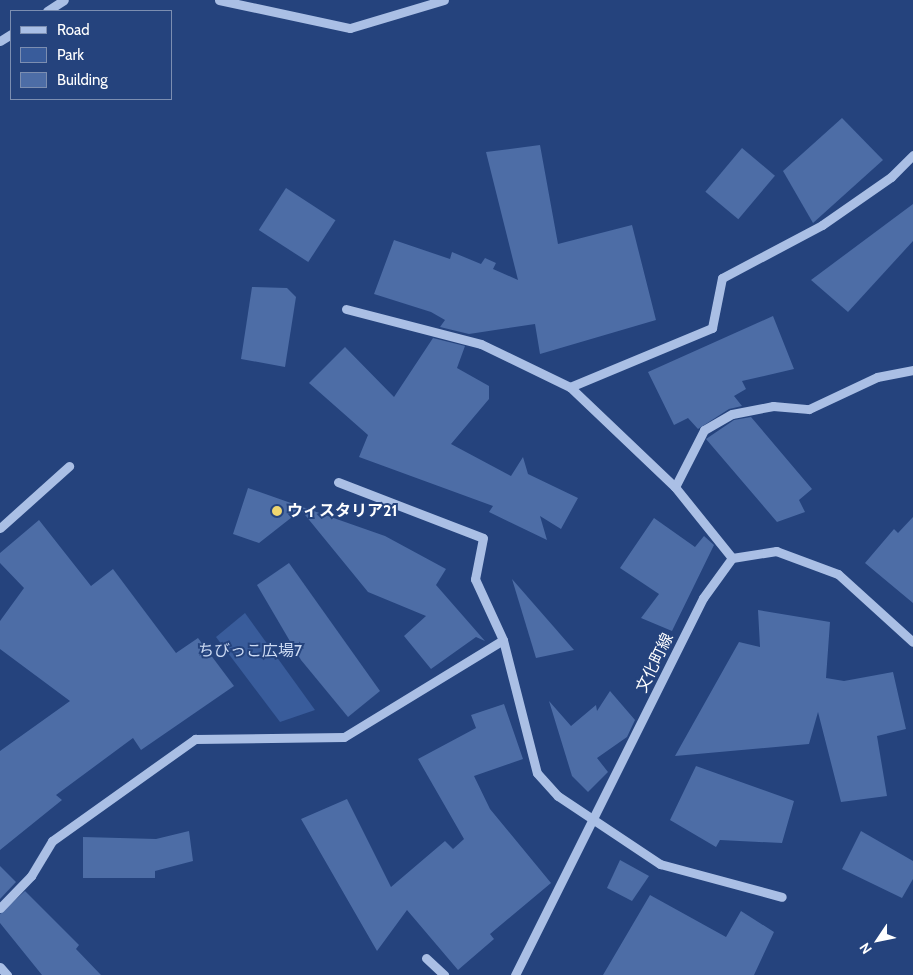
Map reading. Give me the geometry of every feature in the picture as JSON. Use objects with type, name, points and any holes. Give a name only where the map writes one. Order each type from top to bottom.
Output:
[{"type":"street","points":[[48,10],[64,0]]},
{"type":"street","points":[[219,0],[350,28],[428,2],[444,0]]},
{"type":"street","points":[[570,387],[712,328],[722,278],[822,225],[891,177],[913,155]]},
{"type":"street","points":[[346,310],[481,344],[570,387],[675,487],[732,558],[776,551],[838,574],[913,642]]},
{"type":"street","points":[[675,487],[704,430],[732,414],[773,406],[809,409],[877,377],[913,370]]},
{"type":"street","points":[[0,528],[69,466]]},
{"type":"street","points":[[338,482],[483,538],[475,578],[503,640],[537,773],[558,796],[594,822],[660,864],[782,897]]},
{"type":"street","name":"文化町線","points":[[515,975],[594,822],[703,598],[732,558]]},
{"type":"street","points":[[0,908],[31,876],[52,841],[195,739],[344,737],[503,640]]},
{"type":"street","points":[[426,958],[444,975]]},
{"type":"street","points":[[0,967],[7,975]]},
{"type":"green space","name":"ちびっこ広場7","points":[[245,613],[315,710],[280,722],[216,637]]},
{"type":"building","points":[[842,118],[883,160],[813,223],[783,171]]},
{"type":"building","points":[[540,145],[558,244],[632,225],[656,320],[540,354],[535,324],[469,334],[440,327],[445,320],[431,312],[374,294],[394,240],[450,259],[452,252],[481,264],[485,258],[496,263],[493,269],[518,280],[486,152]]},
{"type":"building","points":[[742,148],[775,176],[738,219],[705,192]]},
{"type":"building","points":[[286,188],[335,220],[308,262],[259,230]]},
{"type":"building","points":[[913,204],[913,241],[848,312],[811,280]]},
{"type":"building","points":[[252,287],[287,288],[296,297],[285,367],[241,359]]},
{"type":"building","points":[[773,316],[794,369],[742,381],[746,389],[734,396],[742,406],[729,409],[698,429],[688,418],[674,425],[648,372]]},
{"type":"building","points":[[433,338],[465,346],[457,368],[489,386],[489,399],[451,444],[511,476],[523,457],[528,474],[578,498],[561,529],[540,516],[547,540],[489,512],[493,506],[359,457],[368,435],[309,383],[345,347],[394,397]]},
{"type":"building","points":[[751,417],[812,489],[799,500],[805,512],[777,522],[706,439],[734,420]]},
{"type":"building","points":[[248,488],[385,536],[446,569],[436,585],[485,641],[476,637],[431,669],[404,636],[426,616],[368,592],[301,510],[259,543],[233,534]]},
{"type":"building","points":[[913,517],[913,603],[865,563],[894,529],[898,533]]},
{"type":"building","points":[[654,518],[695,547],[704,536],[714,545],[672,631],[641,618],[659,594],[620,568]]},
{"type":"building","points":[[39,520],[91,586],[113,569],[176,653],[198,638],[234,686],[141,750],[133,738],[56,795],[62,800],[0,850],[0,751],[70,701],[0,649],[0,621],[24,588],[0,563],[0,553]]},
{"type":"building","points":[[289,563],[380,691],[348,717],[301,660],[257,585]]},
{"type":"building","points":[[512,579],[574,650],[536,658]]},
{"type":"building","points":[[758,610],[830,622],[826,678],[844,681],[893,672],[906,729],[877,736],[887,796],[841,802],[818,712],[809,744],[675,756],[739,642],[760,647]]},
{"type":"building","points":[[610,691],[635,720],[627,737],[597,758],[608,772],[588,792],[572,776],[549,701],[571,726],[596,705],[597,711]]},
{"type":"building","points":[[504,704],[523,759],[474,776],[490,809],[551,883],[490,934],[494,939],[458,970],[407,910],[377,951],[301,819],[347,799],[391,887],[445,841],[453,849],[464,839],[418,759],[476,728],[471,715]]},
{"type":"building","points":[[696,766],[794,801],[782,843],[720,840],[716,847],[670,820]]},
{"type":"building","points":[[189,831],[193,861],[155,871],[155,878],[83,878],[83,837],[156,839]]},
{"type":"building","points":[[861,831],[913,861],[913,879],[902,898],[842,869]]},
{"type":"building","points":[[620,860],[649,876],[632,901],[607,888]]},
{"type":"building","points":[[0,866],[16,882],[0,899]]},
{"type":"building","points":[[25,891],[79,945],[76,949],[101,975],[42,975],[0,923],[0,914]]},
{"type":"building","points":[[650,895],[726,937],[741,911],[774,932],[754,975],[603,975]]},
{"type":"place","name":"ウィスタリア21","points":[[277,511]]}]
